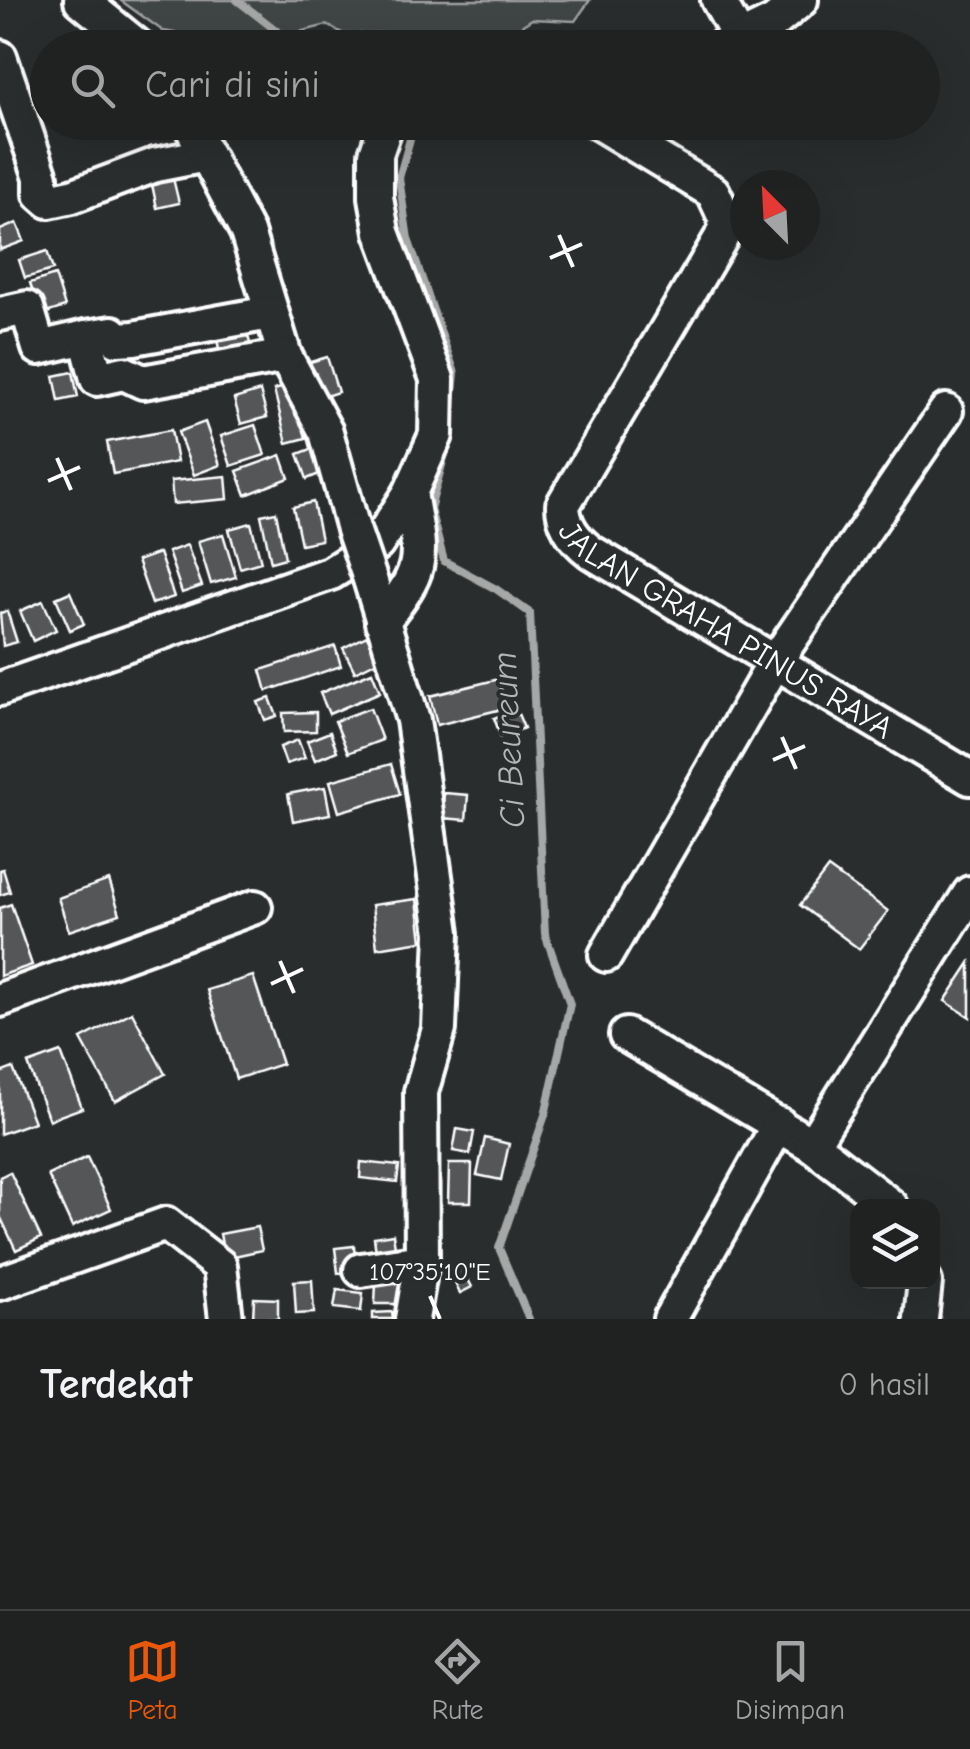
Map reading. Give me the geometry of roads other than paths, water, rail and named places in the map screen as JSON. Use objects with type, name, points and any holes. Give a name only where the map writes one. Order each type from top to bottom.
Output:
[{"type":"street","points":[[80,0],[118,30]]},
{"type":"street","points":[[718,0],[726,30]]},
{"type":"street","points":[[749,30],[774,11],[802,0]]},
{"type":"street","points":[[0,57],[41,177],[40,194],[49,201],[155,165],[206,155]]},
{"type":"street","points":[[198,140],[247,232],[285,356],[326,432],[352,529],[413,720],[443,933],[438,1030],[421,1092],[422,1261],[412,1319]]},
{"type":"street","points":[[0,689],[331,573],[377,544],[410,494],[436,434],[437,379],[382,232],[376,154],[381,140]]},
{"type":"street","name":"JALAN GRAHA PINUS RAYA","points":[[627,140],[712,192],[726,220],[724,233],[562,504],[564,518],[579,543],[970,778]]},
{"type":"street","points":[[0,314],[27,308],[39,348],[112,333],[117,339],[134,338],[270,313]]},
{"type":"street","points":[[86,337],[97,379],[124,373],[143,382],[285,356]]},
{"type":"street","points":[[606,955],[776,662],[946,412]]},
{"type":"street","points":[[382,622],[408,590],[421,556],[410,494]]},
{"type":"street","points":[[812,1145],[970,894]]},
{"type":"street","points":[[0,1000],[254,907]]},
{"type":"street","points":[[626,1035],[812,1145],[882,1199]]},
{"type":"street","points":[[670,1319],[779,1124]]},
{"type":"street","points":[[0,1283],[166,1224],[220,1266],[226,1319]]},
{"type":"street","points":[[361,1270],[422,1261]]},
{"type":"street","points":[[921,1319],[923,1289]]},
{"type":"waterway","points":[[237,0],[276,30]]},
{"type":"waterway","name":"Ci Beureum","points":[[410,140],[399,178],[408,239],[455,373],[452,404]]},
{"type":"waterway","name":"Ci Beureum","points":[[448,443],[430,509],[444,561],[530,613],[545,934],[570,1004],[545,1115],[499,1248],[529,1319]]}]
